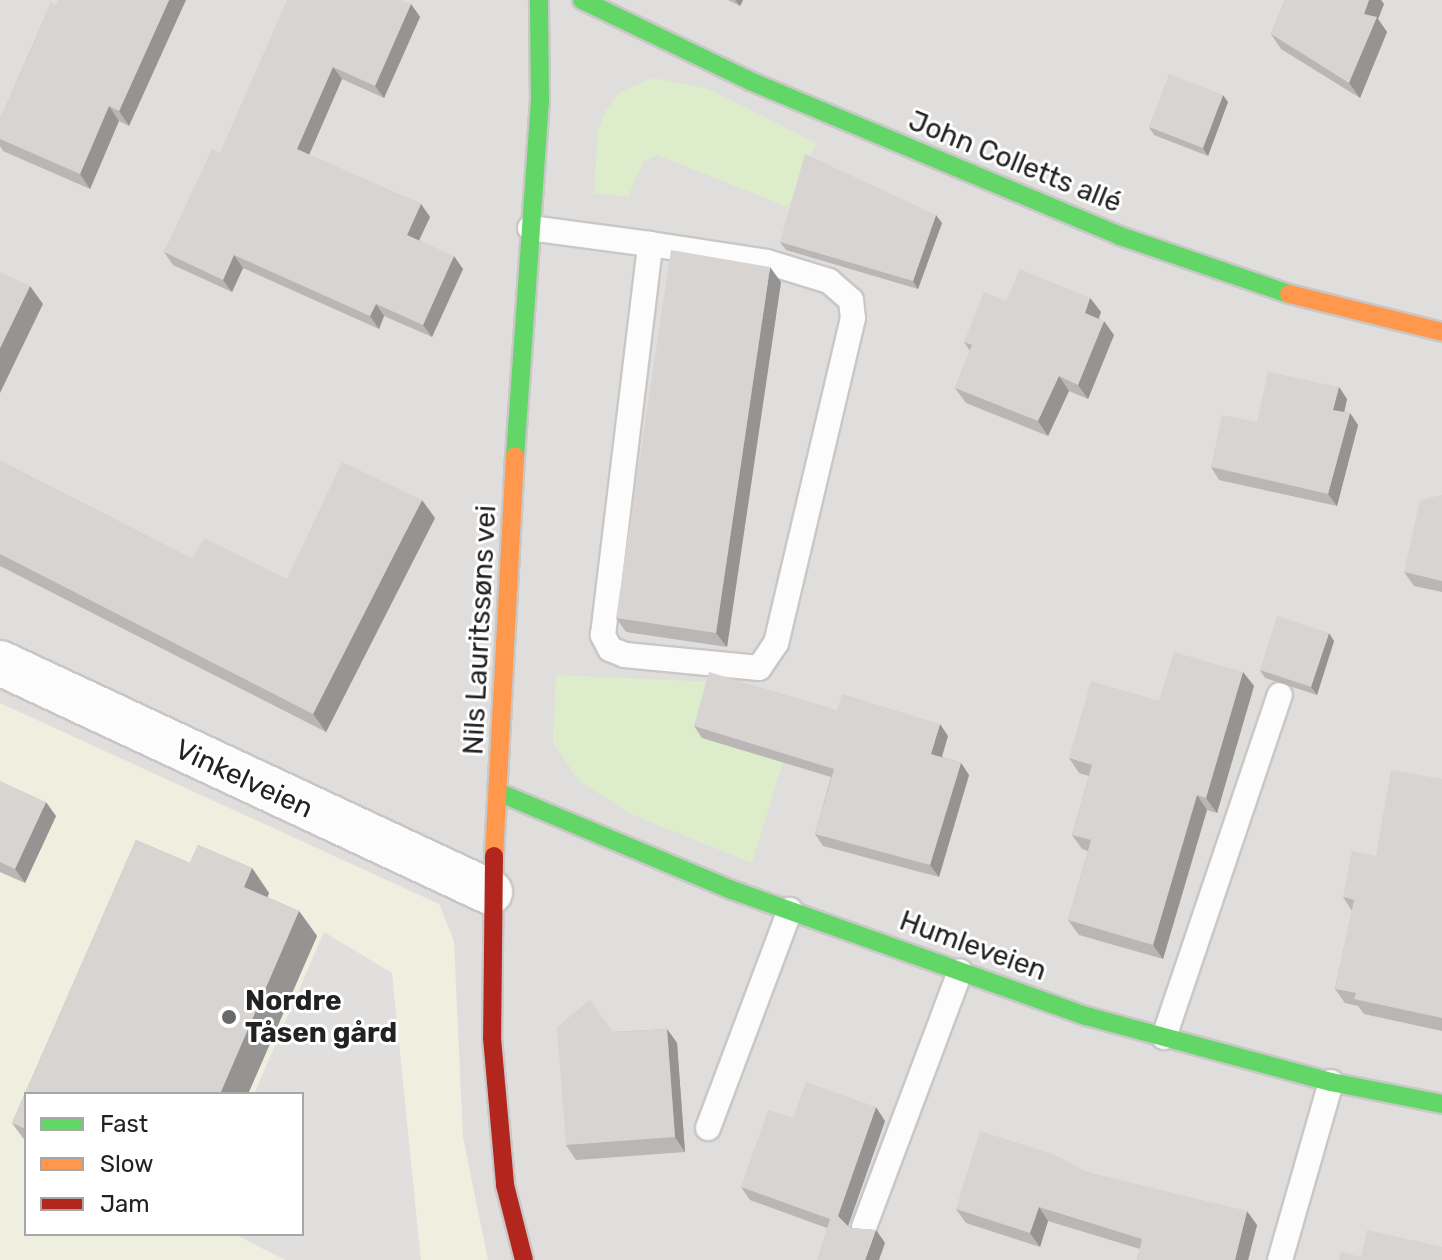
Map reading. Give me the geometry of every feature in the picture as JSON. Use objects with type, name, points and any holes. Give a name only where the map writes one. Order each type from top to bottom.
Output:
[{"type":"street","name":"Nils Lauritssøns vei","points":[[524,1260],[505,1185],[492,1038],[490,892],[500,793],[530,228],[540,103],[539,0]]},
{"type":"street","name":"John Colletts allé","points":[[582,0],[750,81],[1120,236],[1295,296],[1442,332]]},
{"type":"street","name":"Vinkelveien","points":[[0,663],[490,892]]},
{"type":"street","name":"Humleveien","points":[[500,793],[790,910],[960,971],[1164,1037],[1331,1082],[1442,1104]]},
{"type":"lane","points":[[530,228],[650,244],[767,262],[829,281],[851,300],[853,318],[776,643],[759,668],[625,655],[610,649],[603,635],[650,244]]},
{"type":"lane","points":[[1164,1037],[1280,695]]},
{"type":"lane","points":[[708,1128],[790,910]]},
{"type":"lane","points":[[864,1227],[960,971]]},
{"type":"lane","points":[[1280,1260],[1331,1082]]},
{"type":"shaded area","points":[[0,0],[1442,0],[1442,1260],[0,1260]]},
{"type":"shaded area","points":[[324,932],[392,973],[421,1260],[285,1260],[238,1236],[304,1236],[304,1092],[255,1092]]},
{"type":"green space","points":[[653,78],[709,89],[816,143],[788,207],[657,155],[643,162],[628,197],[594,193],[598,130],[605,112],[620,92]]},
{"type":"green space","points":[[556,675],[716,682],[699,737],[783,762],[752,863],[633,815],[579,781],[553,742]]},
{"type":"green space","name":"Nordre Tåsen gård","points":[[0,703],[439,904],[454,941],[463,1137],[488,1260],[0,1260]]},
{"type":"building","points":[[58,0],[169,0],[119,111],[109,106],[80,174],[0,139],[0,120],[51,3],[56,5]]},
{"type":"building","points":[[287,0],[401,0],[411,4],[375,86],[333,67],[297,149],[421,204],[407,235],[454,256],[423,325],[376,304],[370,316],[234,255],[223,280],[164,252],[212,149],[220,153]]},
{"type":"building","points":[[1285,0],[1369,0],[1364,14],[1377,17],[1349,83],[1271,34]]},
{"type":"building","points":[[1169,74],[1223,95],[1203,148],[1149,127]]},
{"type":"building","points":[[805,154],[936,215],[913,281],[780,242]]},
{"type":"building","points":[[671,250],[770,267],[716,633],[616,618]]},
{"type":"building","points":[[1020,269],[1090,298],[1085,313],[1104,321],[1078,385],[1059,376],[1038,421],[955,388],[972,345],[964,342],[984,292],[1006,301]]},
{"type":"building","points":[[0,272],[30,286],[0,348]]},
{"type":"building","points":[[1268,372],[1339,387],[1333,410],[1350,413],[1328,494],[1211,467],[1222,415],[1257,422]]},
{"type":"building","points":[[0,461],[192,559],[204,538],[287,579],[342,462],[422,500],[313,714],[0,554]]},
{"type":"building","points":[[1442,495],[1442,581],[1404,572],[1420,500]]},
{"type":"building","points":[[1277,616],[1329,633],[1311,687],[1260,670]]},
{"type":"building","points":[[1174,652],[1243,672],[1206,798],[1197,795],[1153,945],[1068,920],[1091,840],[1072,835],[1092,765],[1069,758],[1091,681],[1159,701]]},
{"type":"building","points":[[709,672],[837,710],[842,694],[940,724],[931,754],[961,763],[930,865],[815,834],[834,769],[694,726]]},
{"type":"building","points":[[1391,770],[1442,779],[1442,1018],[1354,999],[1356,993],[1335,989],[1354,900],[1343,897],[1352,851],[1376,856]]},
{"type":"building","points":[[0,781],[46,802],[15,869],[0,862]]},
{"type":"building","points":[[136,840],[190,863],[198,845],[252,868],[244,887],[299,911],[221,1092],[26,1092]]},
{"type":"building","points":[[590,1000],[613,1032],[667,1029],[675,1137],[566,1145],[557,1027]]},
{"type":"building","points":[[806,1082],[876,1107],[838,1216],[850,1228],[876,1230],[865,1260],[817,1260],[830,1219],[741,1187],[768,1110],[793,1118]]},
{"type":"building","points":[[24,1096],[24,1128],[12,1123]]},
{"type":"building","points":[[980,1131],[1055,1155],[1087,1172],[1247,1211],[1235,1260],[1137,1260],[1142,1239],[1039,1207],[1030,1233],[956,1209]]},
{"type":"building","points":[[1367,1230],[1442,1247],[1442,1260],[1339,1260],[1341,1252],[1361,1257]]},
{"type":"traffic: fast","points":[[515,457],[540,103],[539,0]]},
{"type":"traffic: fast","points":[[582,0],[750,81],[1120,236],[1289,294]]},
{"type":"traffic: fast","points":[[500,793],[732,890],[1086,1016],[1331,1082],[1442,1104]]},
{"type":"traffic: slow","points":[[1289,294],[1442,332]]},
{"type":"traffic: slow","points":[[494,856],[515,457]]},
{"type":"traffic: jam","points":[[494,856],[492,1038],[505,1185],[524,1260]]},
{"type":"place","name":"Nordre Tåsen gård","points":[[229,1017]]}]
